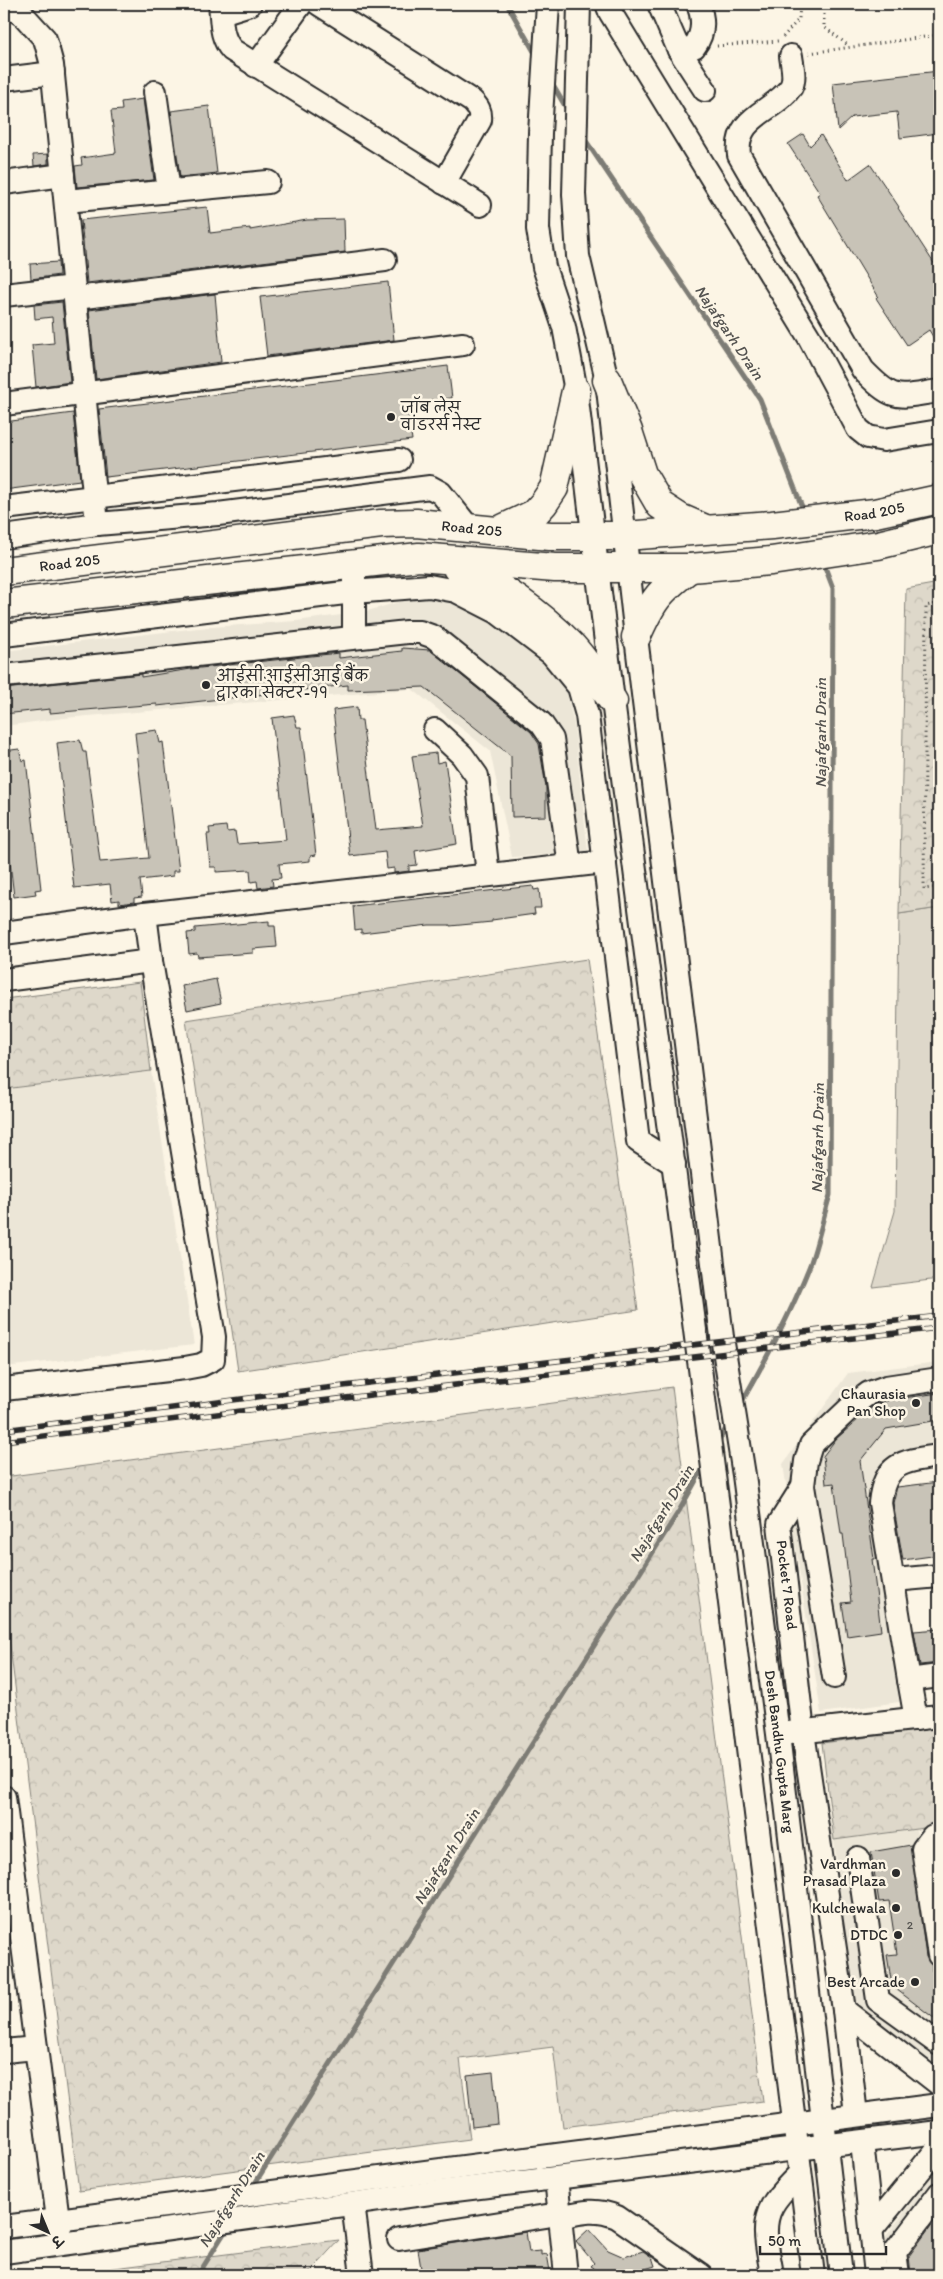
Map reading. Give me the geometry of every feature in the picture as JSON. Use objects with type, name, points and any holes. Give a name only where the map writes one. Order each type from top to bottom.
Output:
[{"type":"main road","points":[[607,380],[628,431],[642,474],[660,505],[680,518],[706,529]]},
{"type":"main road","points":[[496,531],[534,514],[544,504],[554,488],[576,391]]},
{"type":"main road","name":"Road 205","points":[[4,571],[381,524],[416,523],[550,536],[625,536],[772,525],[875,514],[939,499]]},
{"type":"main road","points":[[4,604],[419,558],[490,564],[598,569],[690,568],[771,561],[878,545],[939,530]]},
{"type":"main road","points":[[419,558],[472,572],[519,600],[572,645],[613,701]]},
{"type":"main road","points":[[636,637],[650,605],[664,587],[690,568]]},
{"type":"street","points":[[6,4],[24,16],[45,39],[53,73],[97,524]]},
{"type":"street","points":[[250,4],[221,8],[222,32],[232,50],[480,205]]},
{"type":"street","points":[[256,66],[300,4]]},
{"type":"street","points":[[319,4],[472,101],[478,108],[481,113],[480,120],[444,183]]},
{"type":"street","name":"Desh Bandhu Gupta Marg","points":[[548,4],[540,133],[538,229],[544,267],[564,327],[576,391],[595,537],[613,701],[719,1514],[797,2150]]},
{"type":"street","name":"Desh Bandhu Gupta Marg","points":[[579,4],[576,36],[574,194],[578,256],[607,380],[636,637],[722,1337],[744,1475],[768,1656],[826,2147]]},
{"type":"street","points":[[607,4],[610,12],[809,337],[858,429],[868,437],[884,440],[939,431]]},
{"type":"street","points":[[658,4],[686,48],[705,90]]},
{"type":"street","points":[[686,48],[700,39],[703,28],[698,4]]},
{"type":"street","points":[[791,56],[794,75],[792,86],[745,127],[738,146],[739,156],[863,370],[880,387],[893,396],[939,391]]},
{"type":"street","points":[[4,79],[53,73]]},
{"type":"street","points":[[156,92],[169,191]]},
{"type":"street","points":[[4,183],[63,175]]},
{"type":"street","points":[[66,201],[268,182]]},
{"type":"street","points":[[4,296],[75,292],[385,260]]},
{"type":"street","points":[[4,404],[463,344]]},
{"type":"street","points":[[4,508],[399,460]]},
{"type":"street","points":[[4,536],[97,524],[218,514],[430,487],[441,493],[469,528]]},
{"type":"street","points":[[354,627],[353,592],[356,565]]},
{"type":"street","points":[[4,635],[353,592],[429,586],[456,591],[497,612],[552,654],[579,687],[587,714],[638,1141],[674,1164]]},
{"type":"street","points":[[4,676],[354,627],[420,632],[434,637],[540,724],[552,739],[570,866]]},
{"type":"street","points":[[435,730],[462,755],[477,776],[488,875]]},
{"type":"street","points":[[4,933],[146,922],[488,875],[605,862]]},
{"type":"street","points":[[4,1389],[185,1368],[201,1365],[213,1359],[214,1337],[151,962],[146,922]]},
{"type":"street","points":[[4,980],[151,962]]},
{"type":"street","name":"Pocket 7 Road","points":[[856,2115],[844,2010],[803,1732],[779,1524],[803,1486],[806,1462],[811,1445],[853,1405],[869,1393],[886,1387],[939,1379]]},
{"type":"street","points":[[916,1719],[880,1503],[882,1487],[888,1474],[896,1466],[908,1460],[939,1456]]},
{"type":"street","points":[[803,1486],[834,1678]]},
{"type":"street","points":[[894,1580],[939,1576]]},
{"type":"street","points":[[768,1656],[791,1619]]},
{"type":"street","points":[[909,1680],[939,1676]]},
{"type":"street","points":[[778,1734],[939,1716]]},
{"type":"street","points":[[4,1797],[61,2245]]},
{"type":"street","points":[[939,1834],[933,1836],[923,1850],[939,1955]]},
{"type":"street","points":[[858,1858],[878,2000],[939,2044]]},
{"type":"street","points":[[844,2010],[939,2084]]},
{"type":"street","points":[[4,2051],[36,2048]]},
{"type":"street","points":[[4,2227],[939,2105]]},
{"type":"street","points":[[4,2252],[353,2204],[939,2132]]},
{"type":"street","points":[[862,2142],[872,2230],[882,2261],[898,2275]]},
{"type":"street","points":[[826,2147],[841,2275]]},
{"type":"street","points":[[872,2230],[939,2147]]},
{"type":"street","points":[[797,2150],[813,2275]]},
{"type":"street","points":[[772,2275],[766,2234],[767,2218],[772,2205],[800,2173]]},
{"type":"street","points":[[548,2179],[553,2216],[566,2275]]},
{"type":"street","points":[[882,2261],[939,2194]]},
{"type":"street","points":[[353,2204],[362,2275]]},
{"type":"street","points":[[399,2239],[590,2210],[604,2211],[617,2217],[701,2275]]},
{"type":"street","points":[[553,2216],[553,2275]]},
{"type":"path","points":[[686,48],[776,42],[785,36],[799,20],[800,4]]},
{"type":"path","points":[[824,4],[824,27],[849,46]]},
{"type":"path","points":[[791,56],[849,46],[939,35]]},
{"type":"path","points":[[939,603],[926,606],[924,889],[939,887]]},
{"type":"shaded area","points":[[432,596],[456,602],[483,616],[515,638],[558,676],[566,689],[574,724],[588,852],[512,857],[490,751],[412,689],[64,718],[4,726],[4,651],[198,628],[296,621],[364,612],[409,599]]},
{"type":"shaded area","points":[[151,1071],[194,1345],[4,1367],[4,1089]]},
{"type":"shaded area","points":[[939,1362],[939,1445],[910,1449],[874,1489],[899,1702],[821,1713],[783,1464],[848,1373]]},
{"type":"shaded area","points":[[916,1829],[939,1965],[939,2067],[853,2003],[834,1840]]},
{"type":"shaded area","points":[[939,2166],[939,2275],[884,2275],[881,2243]]},
{"type":"green space","points":[[939,583],[939,908],[899,914],[906,589]]},
{"type":"green space","points":[[939,908],[939,1279],[873,1287],[895,1211],[899,914]]},
{"type":"green space","points":[[587,959],[638,1310],[238,1371],[186,1020]]},
{"type":"green space","points":[[140,982],[151,1071],[4,1089],[4,999]]},
{"type":"green space","points":[[672,1387],[763,2101],[563,2127],[553,2047],[460,2059],[470,2139],[79,2191],[4,1599],[4,1477]]},
{"type":"green space","points":[[939,1728],[939,1826],[834,1840],[822,1743]]},
{"type":"green space","points":[[339,2240],[307,2275],[58,2275]]},
{"type":"building","points":[[939,71],[939,133],[900,138],[897,112],[852,117],[838,130],[833,83]]},
{"type":"building","points":[[143,99],[154,180],[77,187],[75,166],[82,165],[81,158],[116,153],[111,111],[122,110],[121,102]]},
{"type":"building","points":[[209,106],[217,173],[180,177],[171,111]]},
{"type":"building","points":[[803,134],[810,146],[821,135],[848,180],[870,164],[899,207],[939,271],[939,347],[929,330],[907,345],[876,298],[878,296],[817,195],[820,193],[788,144]]},
{"type":"building","points":[[48,154],[48,164],[34,166],[33,155]]},
{"type":"building","points":[[207,207],[210,233],[250,228],[250,230],[307,220],[344,219],[345,252],[87,283],[81,220]]},
{"type":"building","points":[[58,262],[59,275],[31,279],[30,264]]},
{"type":"building","points":[[388,282],[394,340],[267,356],[260,297]]},
{"type":"building","points":[[215,294],[221,362],[96,379],[89,310]]},
{"type":"building","points":[[62,302],[70,382],[36,387],[32,345],[54,343],[52,317],[35,319],[34,305]]},
{"type":"building","points":[[448,366],[452,398],[407,403],[412,440],[106,477],[99,409]]},
{"type":"building","points":[[73,413],[80,480],[4,490],[4,422]]},
{"type":"building","points":[[402,648],[430,650],[531,732],[539,744],[546,787],[546,816],[512,817],[511,756],[424,687],[348,690],[348,685],[157,706],[157,704],[50,713],[50,709],[4,714],[4,689],[141,674],[141,677],[191,669],[339,653],[339,658],[402,651]]},
{"type":"building","points":[[357,707],[358,720],[362,720],[376,830],[423,826],[412,756],[436,753],[437,763],[445,761],[457,844],[415,851],[417,865],[409,866],[409,871],[394,873],[394,868],[387,869],[385,852],[350,856],[333,710]]},
{"type":"building","points":[[294,715],[297,727],[301,727],[316,855],[310,856],[310,861],[279,864],[281,878],[272,879],[273,886],[258,888],[257,881],[251,882],[250,870],[216,872],[216,867],[210,867],[207,834],[210,834],[209,828],[226,826],[227,832],[235,831],[237,844],[286,840],[272,718]]},
{"type":"building","points":[[157,730],[160,743],[163,742],[179,871],[173,871],[173,876],[140,880],[142,897],[134,898],[134,902],[119,904],[119,900],[112,901],[110,884],[74,888],[57,743],[80,740],[83,752],[86,752],[100,862],[149,858],[135,733]]},
{"type":"building","points":[[19,749],[22,761],[26,760],[41,889],[35,890],[36,894],[14,897],[4,810],[4,751]]},
{"type":"building","points":[[533,886],[534,890],[539,889],[541,908],[534,908],[535,914],[492,920],[492,922],[450,926],[429,925],[361,933],[361,929],[355,930],[353,906]]},
{"type":"building","points":[[269,921],[269,926],[275,926],[277,947],[253,949],[253,953],[198,957],[197,953],[189,954],[187,933],[195,932],[195,928]]},
{"type":"building","points":[[216,979],[221,1003],[187,1010],[182,986]]},
{"type":"building","points":[[939,1393],[939,1420],[886,1429],[860,1461],[874,1559],[872,1559],[881,1631],[847,1636],[842,1603],[851,1602],[843,1534],[841,1534],[834,1483],[826,1484],[823,1456],[836,1439],[875,1405],[889,1400]]},
{"type":"building","points":[[939,1482],[939,1555],[903,1560],[893,1503],[897,1487]]},
{"type":"building","points":[[939,1629],[939,1663],[920,1665],[914,1631]]},
{"type":"building","points":[[911,1845],[926,1957],[932,1965],[932,1971],[939,1977],[939,2022],[892,1986],[887,1955],[897,1954],[889,1901],[879,1902],[871,1852]]},
{"type":"building","points":[[493,2072],[498,2124],[472,2127],[467,2075]]},
{"type":"building","points":[[939,2215],[939,2275],[911,2275],[909,2256]]},
{"type":"building","points":[[589,2229],[608,2250],[624,2257],[643,2251],[652,2257],[655,2266],[625,2275],[591,2275],[594,2268],[591,2266],[594,2263],[576,2241]]},
{"type":"building","points":[[526,2232],[529,2252],[541,2251],[541,2255],[547,2254],[550,2271],[532,2273],[532,2275],[510,2275],[504,2269],[464,2275],[422,2275],[418,2249]]},
{"type":"waterway","name":"Najafgarh Drain","points":[[507,4],[536,55]]},
{"type":"waterway","name":"Najafgarh Drain","points":[[551,82],[568,111]]},
{"type":"waterway","name":"Najafgarh Drain","points":[[584,138],[760,399],[804,512]]},
{"type":"waterway","name":"Najafgarh Drain","points":[[740,1405],[778,1336],[803,1283],[813,1256],[830,1195],[833,588],[823,562]]},
{"type":"waterway","name":"Najafgarh Drain","points":[[717,1444],[728,1425]]},
{"type":"waterway","name":"Najafgarh Drain","points":[[252,2188],[679,1511],[704,1466]]},
{"type":"waterway","name":"Najafgarh Drain","points":[[198,2275],[228,2227]]},
{"type":"railway","points":[[4,1430],[318,1389],[939,1316]]},
{"type":"railway","points":[[4,1441],[320,1401],[939,1328]]},
{"type":"place","name":"जॉब लेस वांडरर्स नेस्ट","points":[[391,417]]},
{"type":"place","name":"आईसीआईसीआई बैंक द्वारका सेक्टर-११","points":[[206,685]]},
{"type":"place","name":"Chaurasia Pan Shop","points":[[916,1403]]},
{"type":"place","name":"Vardhman Prasad Plaza","points":[[896,1873]]},
{"type":"place","name":"Kulchewala","points":[[896,1908]]},
{"type":"place","name":"DTDC","points":[[898,1935]]},
{"type":"place","name":"Best Arcade","points":[[915,1982]]}]
